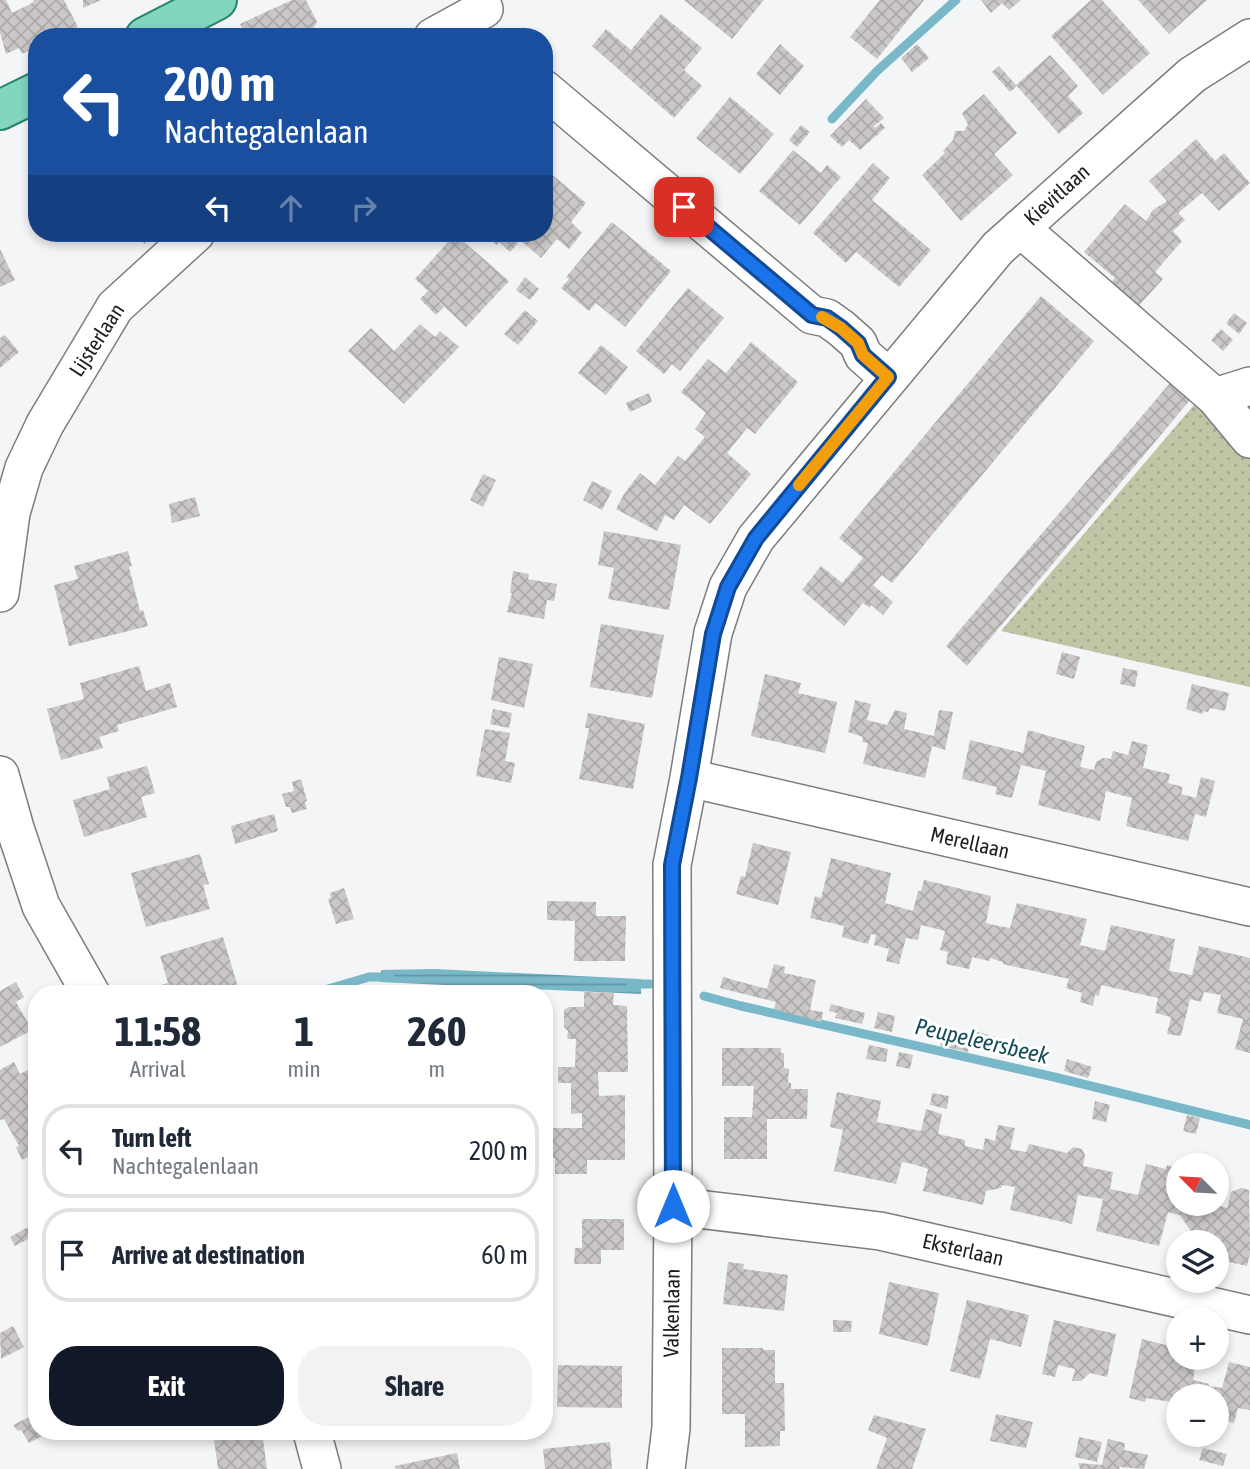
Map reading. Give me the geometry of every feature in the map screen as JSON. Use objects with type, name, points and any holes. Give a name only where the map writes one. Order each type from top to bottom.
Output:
[{"type":"main road","points":[[163,28],[217,0]]},
{"type":"main road","points":[[0,110],[28,96]]},
{"type":"street","points":[[455,28],[487,15]]},
{"type":"street","name":"Kievitlaan","points":[[876,366],[998,248],[1192,75],[1250,38]]},
{"type":"street","points":[[553,97],[812,315],[827,318],[841,328],[858,343],[876,366]]},
{"type":"street","points":[[1020,228],[1215,397],[1250,439]]},
{"type":"street","name":"Lijsterlaan","points":[[0,593],[11,513],[24,468],[45,424],[115,307],[186,242]]},
{"type":"street","name":"Valkenlaan","points":[[666,1469],[671,1428],[672,865],[711,645],[728,587],[756,538],[876,366]]},
{"type":"street","points":[[1215,397],[1250,386]]},
{"type":"street","points":[[0,775],[41,906],[87,985]]},
{"type":"street","name":"Merellaan","points":[[689,778],[1250,907]]},
{"type":"street","name":"Eksterlaan","points":[[673,1206],[880,1231],[1250,1315]]},
{"type":"street","points":[[315,1440],[322,1469]]},
{"type":"green space","points":[[1200,398],[1250,457],[1250,687],[1001,631]]},
{"type":"water","points":[[435,969],[641,979],[641,994],[553,990],[553,985],[380,982],[381,970]]},
{"type":"building","points":[[0,0],[6,0],[12,13],[34,2],[33,0],[64,0],[78,27],[28,28],[28,51],[22,54],[19,48],[6,54],[0,33]]},
{"type":"building","points":[[83,0],[101,0],[83,8]]},
{"type":"building","points":[[292,0],[306,0],[317,22],[313,28],[242,28],[240,24]]},
{"type":"building","points":[[684,0],[764,0],[732,39]]},
{"type":"building","points":[[880,0],[924,0],[877,59],[850,37]]},
{"type":"building","points":[[981,0],[1021,0],[1009,10],[1002,3],[991,13]]},
{"type":"building","points":[[1091,0],[1102,0],[1150,53],[1103,95],[1051,36]]},
{"type":"building","points":[[1138,0],[1207,0],[1169,34]]},
{"type":"building","points":[[661,14],[702,48],[684,70],[702,86],[674,118],[592,46],[606,29],[631,50]]},
{"type":"building","points":[[780,44],[804,66],[780,95],[756,74]]},
{"type":"building","points":[[917,44],[929,58],[912,72],[901,58]]},
{"type":"building","points":[[1050,55],[1078,86],[1068,96],[1083,113],[1059,134],[1016,85]]},
{"type":"building","points":[[999,66],[1017,86],[1010,92],[992,72]]},
{"type":"building","points":[[984,94],[1017,133],[994,154],[1013,175],[961,221],[922,175],[945,153],[943,151],[953,140],[955,131],[964,131],[968,125],[962,113]]},
{"type":"building","points":[[730,97],[774,134],[740,174],[696,138]]},
{"type":"building","points":[[866,99],[884,118],[875,128],[881,123],[885,128],[860,150],[849,140],[842,147],[830,136]]},
{"type":"building","points":[[801,125],[810,132],[797,147],[789,140]]},
{"type":"building","points":[[1196,139],[1215,161],[1224,153],[1250,183],[1219,211],[1202,193],[1178,213],[1185,220],[1173,231],[1182,241],[1155,272],[1163,279],[1134,311],[1106,288],[1115,278],[1084,252],[1125,204],[1146,221],[1153,210],[1167,201],[1149,181]]},
{"type":"building","points":[[793,150],[821,173],[827,165],[841,177],[800,225],[759,191]]},
{"type":"building","points":[[873,163],[890,178],[872,200],[931,250],[899,287],[856,252],[846,263],[813,233]]},
{"type":"building","points":[[553,176],[586,203],[571,222],[582,233],[569,249],[557,239],[541,258],[522,242],[553,242]]},
{"type":"building","points":[[612,222],[671,271],[625,327],[596,303],[589,311],[561,288],[569,279],[566,277]]},
{"type":"building","points":[[448,242],[464,242],[509,281],[466,327],[433,296],[444,307],[436,315],[420,299],[428,291],[415,279]]},
{"type":"building","points":[[499,242],[518,243],[510,252]]},
{"type":"building","points":[[0,249],[15,280],[0,287]]},
{"type":"building","points":[[525,277],[539,289],[530,300],[516,290]]},
{"type":"building","points":[[688,288],[724,318],[680,371],[672,364],[664,374],[636,351]]},
{"type":"building","points":[[1041,296],[1094,341],[892,583],[882,575],[873,585],[893,602],[883,615],[871,605],[870,608],[863,603],[844,626],[802,590],[821,566],[842,583],[863,558],[839,538]]},
{"type":"building","points":[[525,310],[538,321],[518,345],[504,334]]},
{"type":"building","points":[[1234,313],[1247,323],[1239,334],[1226,323]]},
{"type":"building","points":[[420,324],[435,337],[440,331],[459,347],[404,404],[348,351],[371,328],[394,351]]},
{"type":"building","points":[[1221,329],[1233,340],[1223,351],[1211,340]]},
{"type":"building","points":[[5,335],[19,352],[0,368],[0,338]]},
{"type":"building","points":[[751,342],[798,382],[755,434],[747,428],[727,453],[751,474],[731,499],[710,524],[684,505],[674,520],[665,515],[657,531],[616,509],[640,473],[655,485],[678,456],[685,461],[705,437],[695,429],[706,413],[681,392],[708,359],[726,373]]},
{"type":"building","points":[[601,345],[628,367],[606,395],[578,373]]},
{"type":"building","points":[[1176,376],[1196,393],[967,666],[946,646]]},
{"type":"building","points":[[649,393],[652,402],[630,412],[626,403]]},
{"type":"building","points":[[483,474],[496,480],[483,507],[470,500]]},
{"type":"building","points":[[592,481],[612,491],[602,510],[583,500]]},
{"type":"building","points":[[195,497],[200,516],[172,523],[169,504]]},
{"type":"building","points":[[604,531],[681,545],[669,610],[608,599],[614,568],[598,565]]},
{"type":"building","points":[[128,551],[132,566],[129,567],[140,611],[143,610],[148,626],[69,646],[54,585],[78,579],[74,566]]},
{"type":"building","points":[[513,571],[529,574],[528,579],[557,584],[554,601],[547,600],[544,619],[507,612],[512,593]]},
{"type":"building","points":[[601,624],[664,635],[652,698],[590,687]]},
{"type":"building","points":[[1062,652],[1080,657],[1074,679],[1056,674]]},
{"type":"building","points":[[499,657],[533,664],[524,708],[491,700]]},
{"type":"building","points":[[139,666],[146,691],[170,683],[177,707],[117,725],[119,731],[99,737],[103,748],[61,760],[47,709],[84,699],[80,683]]},
{"type":"building","points":[[1123,668],[1138,671],[1135,687],[1120,684]]},
{"type":"building","points":[[765,674],[801,683],[798,693],[837,702],[825,753],[751,736]]},
{"type":"building","points":[[1192,684],[1229,693],[1225,711],[1210,708],[1202,714],[1186,709]]},
{"type":"building","points":[[855,700],[871,704],[867,720],[887,725],[895,710],[907,713],[904,729],[934,736],[939,710],[953,712],[945,750],[932,746],[925,778],[863,764],[868,743],[862,742],[863,737],[848,732]]},
{"type":"building","points":[[493,709],[512,713],[509,728],[490,724]]},
{"type":"building","points":[[588,713],[645,724],[633,789],[579,779],[589,728],[585,728]]},
{"type":"building","points":[[485,729],[510,733],[505,761],[515,763],[511,783],[476,776]]},
{"type":"building","points":[[1028,730],[1085,746],[1080,767],[1094,770],[1096,762],[1103,758],[1111,759],[1113,751],[1128,755],[1132,741],[1148,745],[1143,768],[1170,774],[1168,783],[1183,787],[1181,794],[1196,798],[1201,777],[1215,781],[1206,817],[1195,814],[1188,841],[1126,826],[1132,798],[1106,791],[1100,821],[1038,805],[1046,771],[1021,765],[1012,798],[995,794],[997,787],[962,779],[970,740],[1023,753]]},
{"type":"building","points":[[147,766],[155,793],[141,797],[147,817],[84,837],[73,800],[110,789],[107,777]]},
{"type":"building","points":[[301,779],[307,809],[292,813],[290,807],[286,807],[282,794],[294,791],[292,782]]},
{"type":"building","points":[[274,814],[278,831],[235,844],[231,826]]},
{"type":"building","points":[[753,843],[791,852],[778,905],[736,894],[741,876],[745,877]]},
{"type":"building","points":[[200,854],[209,884],[203,885],[210,909],[146,927],[131,873]]},
{"type":"building","points":[[831,858],[891,873],[885,903],[913,911],[924,880],[991,896],[986,923],[998,926],[1010,928],[1017,903],[1087,919],[1080,945],[1105,951],[1111,925],[1175,939],[1169,971],[1192,975],[1199,946],[1250,958],[1250,1053],[1235,1049],[1243,1019],[1217,1013],[1221,995],[1204,992],[1201,1002],[1190,999],[1181,1036],[1167,1034],[1171,1017],[1155,1013],[1158,998],[1101,985],[1093,1006],[1080,1002],[1082,993],[1066,988],[1069,979],[1003,964],[990,958],[989,961],[972,957],[969,969],[946,964],[948,952],[940,950],[945,931],[921,925],[918,940],[906,938],[899,964],[886,961],[889,949],[874,945],[876,935],[871,934],[868,944],[842,937],[844,926],[810,918],[815,896],[821,898]]},
{"type":"building","points":[[344,888],[354,919],[336,924],[328,899],[331,898],[330,893]]},
{"type":"building","points":[[547,901],[596,902],[596,916],[626,916],[625,961],[574,961],[575,921],[547,920]]},
{"type":"building","points":[[223,937],[237,985],[162,985],[168,983],[160,956]]},
{"type":"building","points":[[774,964],[785,967],[784,973],[816,980],[810,1010],[823,1012],[821,1022],[774,1009],[776,1002],[720,988],[723,977],[767,989]]},
{"type":"building","points":[[16,982],[24,997],[16,1002],[28,1023],[28,1032],[0,1047],[0,991]]},
{"type":"building","points":[[584,992],[614,993],[613,1005],[627,1006],[628,1072],[598,1072],[599,1096],[625,1095],[625,1160],[587,1160],[587,1174],[555,1174],[553,1128],[582,1128],[582,1113],[571,1114],[571,1083],[558,1083],[558,1067],[575,1067],[576,1039],[567,1039],[564,1010],[569,1007],[584,1007]]},
{"type":"building","points":[[831,1004],[865,1013],[862,1024],[835,1018],[837,1013],[829,1011]]},
{"type":"building","points":[[878,1012],[895,1016],[892,1032],[874,1028]]},
{"type":"building","points":[[943,1031],[971,1037],[968,1052],[940,1046]]},
{"type":"building","points":[[975,1031],[995,1037],[991,1053],[970,1047]]},
{"type":"building","points":[[869,1045],[888,1049],[886,1062],[866,1059]]},
{"type":"building","points":[[722,1048],[781,1048],[781,1053],[784,1053],[784,1068],[789,1069],[788,1083],[791,1083],[791,1089],[808,1089],[807,1119],[767,1119],[767,1159],[724,1159],[724,1117],[752,1117],[754,1086],[722,1086]]},
{"type":"building","points":[[899,1052],[913,1055],[910,1069],[896,1066]]},
{"type":"building","points":[[1067,1059],[1092,1067],[1088,1078],[1064,1071]]},
{"type":"building","points":[[14,1062],[20,1074],[28,1070],[28,1157],[22,1160],[16,1147],[19,1146],[4,1119],[0,1119],[0,1070]]},
{"type":"building","points":[[837,1092],[881,1101],[877,1122],[921,1131],[926,1109],[942,1114],[938,1134],[965,1140],[965,1146],[983,1150],[985,1138],[995,1141],[998,1125],[1015,1128],[1010,1149],[1026,1152],[1029,1144],[1067,1153],[1073,1147],[1082,1149],[1085,1155],[1083,1166],[1113,1172],[1110,1189],[1138,1195],[1146,1164],[1166,1169],[1167,1216],[1159,1246],[1096,1231],[1103,1199],[1078,1195],[1072,1224],[1010,1210],[1015,1187],[1002,1185],[1001,1188],[986,1191],[983,1205],[923,1191],[928,1169],[913,1164],[902,1162],[896,1184],[834,1171],[843,1130],[830,1127]]},
{"type":"building","points":[[932,1093],[949,1096],[947,1109],[930,1105]]},
{"type":"building","points":[[1095,1101],[1110,1105],[1106,1122],[1092,1119]]},
{"type":"building","points":[[1187,1115],[1200,1118],[1196,1134],[1183,1131]]},
{"type":"building","points":[[1241,1188],[1249,1190],[1250,1253],[1247,1266],[1229,1262],[1229,1230],[1190,1230],[1181,1216],[1229,1216],[1231,1192]]},
{"type":"building","points":[[582,1219],[624,1219],[624,1250],[601,1250],[601,1264],[574,1264],[575,1248],[582,1248]]},
{"type":"building","points":[[28,1227],[28,1239],[15,1246],[10,1237]]},
{"type":"building","points":[[728,1262],[744,1264],[743,1269],[788,1275],[784,1311],[723,1304]]},
{"type":"building","points":[[889,1282],[939,1293],[928,1346],[879,1334]]},
{"type":"building","points":[[967,1300],[1029,1315],[1021,1347],[990,1339],[980,1379],[950,1371]]},
{"type":"building","points":[[833,1320],[852,1321],[851,1332],[833,1332]]},
{"type":"building","points":[[1054,1320],[1116,1334],[1107,1377],[1090,1373],[1081,1381],[1072,1381],[1075,1369],[1058,1365],[1055,1377],[1042,1374]]},
{"type":"building","points":[[13,1326],[24,1347],[1,1359],[0,1333]]},
{"type":"building","points":[[1142,1339],[1166,1345],[1166,1370],[1195,1370],[1193,1380],[1209,1384],[1166,1384],[1166,1401],[1146,1398],[1145,1402],[1129,1398]]},
{"type":"building","points":[[722,1348],[775,1350],[775,1383],[784,1383],[785,1431],[780,1431],[780,1446],[745,1447],[745,1414],[722,1414]]},
{"type":"building","points":[[1229,1362],[1250,1367],[1250,1410],[1238,1408],[1234,1423],[1229,1422],[1229,1384],[1223,1384]]},
{"type":"building","points":[[558,1365],[622,1366],[622,1408],[557,1407]]},
{"type":"building","points":[[996,1414],[1033,1422],[1026,1448],[990,1441]]},
{"type":"building","points":[[874,1415],[926,1429],[912,1469],[876,1469],[887,1438],[868,1430]]},
{"type":"building","points":[[28,1418],[28,1440],[35,1440],[29,1443],[21,1430],[18,1431],[13,1425]]},
{"type":"building","points":[[1079,1437],[1102,1442],[1097,1462],[1075,1457]]},
{"type":"building","points":[[1108,1439],[1125,1443],[1124,1450],[1148,1455],[1144,1469],[1080,1469],[1078,1463],[1102,1465]]},
{"type":"building","points":[[214,1440],[263,1440],[267,1469],[218,1469]]},
{"type":"building","points":[[610,1442],[612,1469],[545,1469],[543,1449]]},
{"type":"building","points":[[1203,1448],[1227,1454],[1223,1466],[1199,1460]]},
{"type":"building","points":[[457,1453],[460,1469],[396,1469],[395,1466]]},
{"type":"waterway","points":[[832,119],[877,71],[956,0]]},
{"type":"waterway","name":"Peupeleersbeek","points":[[342,985],[369,977],[390,977]]},
{"type":"waterway","name":"Peupeleersbeek","points":[[631,984],[650,984]]},
{"type":"waterway","name":"Peupeleersbeek","points":[[704,996],[1250,1125]]},
{"type":"slow traffic","points":[[799,485],[888,377],[863,355],[858,343],[841,328],[822,317]]},
{"type":"route","points":[[673,1206],[672,865],[713,634],[728,587],[756,538],[888,377],[863,355],[858,343],[841,328],[827,318],[812,315],[684,207]]}]
